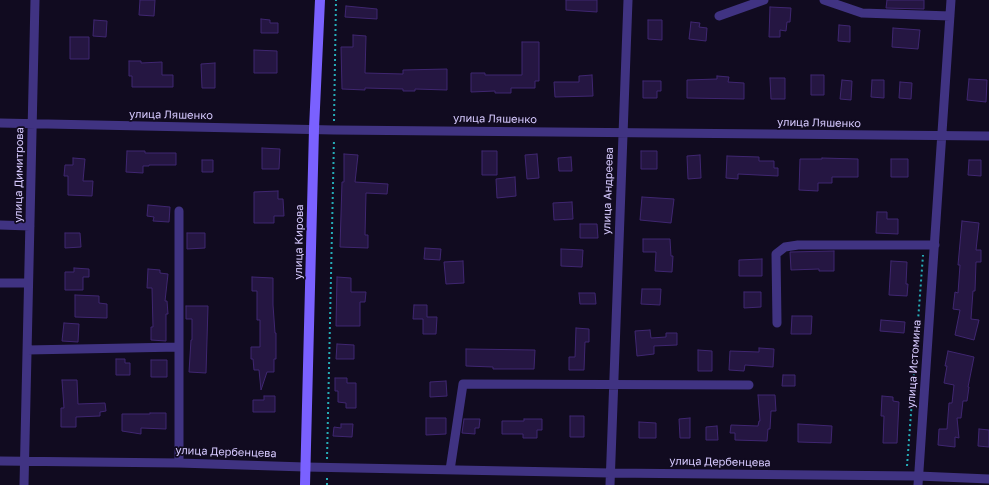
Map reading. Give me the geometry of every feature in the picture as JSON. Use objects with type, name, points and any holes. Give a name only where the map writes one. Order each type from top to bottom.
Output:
[{"type":"main road","name":"улица Кирова","points":[[305,485],[314,129],[320,0]]},
{"type":"street","name":"улица Димитрова","points":[[24,485],[35,0]]},
{"type":"street","name":"улица Андреева","points":[[610,485],[628,0]]},
{"type":"street","points":[[719,16],[764,0]]},
{"type":"street","points":[[824,0],[862,13],[950,16]]},
{"type":"street","name":"улица Истомина","points":[[918,481],[951,0]]},
{"type":"street","name":"улица Ляшенко","points":[[0,123],[32,125],[334,130],[989,136]]},
{"type":"street","points":[[180,211],[180,463]]},
{"type":"street","points":[[0,225],[30,226]]},
{"type":"street","points":[[777,323],[776,254],[785,247],[798,245],[934,245]]},
{"type":"street","points":[[0,284],[28,283]]},
{"type":"street","points":[[27,350],[180,347]]},
{"type":"street","points":[[450,470],[463,384],[749,385]]},
{"type":"street","name":"улица Дербенцева","points":[[0,461],[180,463],[305,467],[610,472],[918,481],[989,479]]},
{"type":"path","points":[[327,485],[336,0]]},
{"type":"building","points":[[140,0],[155,0],[154,16],[139,15]]},
{"type":"building","points":[[566,0],[597,0],[597,12],[566,10]]},
{"type":"building","points":[[887,0],[924,0],[924,9],[886,8]]},
{"type":"building","points":[[346,6],[377,9],[377,19],[345,17]]},
{"type":"building","points":[[770,7],[791,8],[790,22],[787,22],[786,31],[780,30],[780,37],[769,37]]},
{"type":"building","points":[[261,19],[270,20],[270,23],[278,23],[278,33],[261,33]]},
{"type":"building","points":[[94,20],[107,21],[106,37],[93,36]]},
{"type":"building","points":[[648,20],[662,20],[662,40],[648,39]]},
{"type":"building","points":[[691,22],[700,23],[699,27],[707,28],[706,41],[689,39]]},
{"type":"building","points":[[839,25],[850,26],[850,42],[838,41]]},
{"type":"building","points":[[893,28],[920,30],[918,49],[892,47]]},
{"type":"building","points":[[353,35],[366,36],[365,73],[403,74],[403,70],[447,69],[447,90],[415,89],[415,91],[403,91],[403,89],[342,89],[341,47],[353,47]]},
{"type":"building","points":[[70,37],[89,37],[89,59],[70,59]]},
{"type":"building","points":[[522,42],[539,42],[539,81],[535,81],[535,88],[511,88],[511,93],[495,93],[495,91],[471,92],[471,73],[485,73],[485,75],[522,75]]},
{"type":"building","points":[[254,50],[277,51],[277,73],[254,73]]},
{"type":"building","points":[[129,61],[141,61],[141,63],[162,62],[162,75],[173,75],[173,87],[132,87],[132,76],[129,76]]},
{"type":"building","points":[[215,63],[215,88],[202,88],[201,64]]},
{"type":"building","points":[[592,75],[593,96],[555,97],[554,82],[579,82],[579,76]]},
{"type":"building","points":[[811,75],[824,75],[824,95],[811,95]]},
{"type":"building","points":[[717,76],[729,77],[728,82],[744,83],[744,99],[687,98],[687,80],[717,79]]},
{"type":"building","points":[[770,78],[785,78],[785,99],[771,99]]},
{"type":"building","points":[[969,79],[987,80],[986,102],[967,100]]},
{"type":"building","points":[[842,80],[852,81],[851,100],[840,99]]},
{"type":"building","points":[[872,80],[884,80],[884,98],[871,97]]},
{"type":"building","points":[[643,81],[661,81],[661,91],[657,91],[657,98],[643,98]]},
{"type":"building","points":[[900,82],[912,83],[911,99],[899,98]]},
{"type":"building","points":[[262,148],[280,149],[279,169],[262,169]]},
{"type":"building","points":[[127,151],[145,151],[145,153],[176,153],[176,165],[149,165],[143,166],[143,173],[126,172]]},
{"type":"building","points":[[482,151],[497,151],[497,175],[482,175]]},
{"type":"building","points":[[641,151],[657,151],[657,169],[641,169]]},
{"type":"building","points":[[344,154],[358,155],[355,182],[388,184],[387,194],[366,193],[365,235],[368,235],[368,248],[340,247],[342,182],[344,182]]},
{"type":"building","points":[[537,154],[539,178],[527,179],[525,155]]},
{"type":"building","points":[[700,155],[701,178],[688,179],[687,156]]},
{"type":"building","points":[[727,156],[759,157],[759,161],[774,161],[774,168],[778,168],[778,176],[738,174],[738,179],[726,178]]},
{"type":"building","points":[[571,157],[572,171],[559,171],[558,158]]},
{"type":"building","points":[[73,158],[85,159],[83,181],[93,181],[92,196],[68,195],[68,176],[64,176],[65,165],[73,165]]},
{"type":"building","points":[[800,159],[858,159],[858,177],[832,177],[832,183],[818,183],[818,191],[799,190]]},
{"type":"building","points":[[891,159],[908,159],[908,177],[891,177]]},
{"type":"building","points":[[202,160],[213,160],[213,172],[202,172]]},
{"type":"building","points":[[969,160],[981,160],[981,176],[968,175]]},
{"type":"building","points":[[515,177],[516,196],[497,198],[496,179]]},
{"type":"building","points":[[278,191],[278,199],[283,199],[284,216],[274,216],[274,223],[254,223],[254,192]]},
{"type":"building","points":[[642,197],[674,199],[671,223],[640,220]]},
{"type":"building","points":[[572,202],[573,219],[554,220],[553,203]]},
{"type":"building","points":[[148,205],[170,207],[169,222],[153,221],[154,217],[147,216]]},
{"type":"building","points":[[877,212],[887,212],[887,219],[898,219],[898,234],[876,233]]},
{"type":"building","points":[[962,221],[979,223],[976,250],[981,250],[981,262],[976,262],[975,291],[973,291],[971,319],[979,320],[974,340],[955,335],[960,310],[953,309],[955,292],[958,293],[960,265],[958,265]]},
{"type":"building","points":[[580,224],[597,224],[598,238],[580,238]]},
{"type":"building","points":[[65,233],[80,233],[81,247],[65,248]]},
{"type":"building","points":[[187,233],[205,233],[205,248],[187,249]]},
{"type":"building","points":[[643,239],[670,239],[671,256],[673,256],[672,272],[655,271],[656,252],[643,252]]},
{"type":"building","points":[[425,248],[441,249],[440,260],[424,259]]},
{"type":"building","points":[[561,249],[583,250],[582,267],[561,266]]},
{"type":"building","points":[[834,251],[834,271],[819,271],[819,269],[791,270],[790,252]]},
{"type":"building","points":[[762,259],[762,276],[739,276],[739,260]]},
{"type":"building","points":[[463,261],[464,283],[446,284],[444,262]]},
{"type":"building","points":[[891,261],[907,262],[907,296],[889,295]]},
{"type":"building","points":[[74,268],[89,269],[89,277],[83,277],[83,290],[65,290],[65,272],[74,272]]},
{"type":"building","points":[[148,269],[160,270],[160,273],[168,274],[165,301],[167,301],[168,314],[166,314],[166,341],[151,340],[151,327],[153,327],[152,288],[147,288]]},
{"type":"building","points":[[252,277],[273,278],[276,359],[274,359],[274,372],[267,372],[261,390],[259,370],[254,370],[253,359],[251,359],[251,347],[260,347],[260,320],[257,320],[257,291],[252,291]]},
{"type":"building","points":[[337,277],[351,278],[351,292],[366,292],[365,302],[360,302],[360,326],[336,326]]},
{"type":"building","points":[[642,289],[661,289],[660,305],[641,304]]},
{"type":"building","points":[[744,292],[761,292],[761,307],[744,308]]},
{"type":"building","points":[[579,293],[595,293],[596,304],[580,304]]},
{"type":"building","points":[[75,295],[99,296],[99,303],[107,304],[107,318],[75,317]]},
{"type":"building","points":[[414,305],[427,305],[427,317],[437,317],[436,334],[423,334],[423,319],[413,319]]},
{"type":"building","points":[[186,306],[208,306],[206,373],[189,372],[192,319],[186,319]]},
{"type":"building","points":[[792,316],[812,316],[811,334],[791,334]]},
{"type":"building","points":[[881,320],[905,322],[904,333],[880,331]]},
{"type":"building","points":[[64,323],[79,324],[78,342],[62,341]]},
{"type":"building","points":[[576,328],[589,329],[589,342],[585,342],[584,370],[569,370],[569,357],[575,357]]},
{"type":"building","points":[[650,330],[651,338],[666,337],[666,333],[677,333],[677,345],[654,346],[654,354],[637,356],[635,331]]},
{"type":"building","points":[[337,344],[354,345],[354,359],[336,359]]},
{"type":"building","points":[[759,348],[774,349],[773,367],[745,365],[744,371],[729,370],[730,351],[759,352]]},
{"type":"building","points":[[466,349],[535,350],[534,369],[493,369],[493,367],[466,366]]},
{"type":"building","points":[[698,350],[712,351],[712,371],[698,371]]},
{"type":"building","points":[[948,351],[974,357],[968,387],[967,401],[963,401],[961,418],[957,418],[959,438],[955,437],[955,447],[938,445],[939,429],[947,429],[949,403],[952,403],[954,385],[944,383]]},
{"type":"building","points":[[116,359],[125,359],[125,363],[130,363],[130,375],[116,375]]},
{"type":"building","points":[[151,360],[167,360],[167,377],[151,377]]},
{"type":"building","points":[[783,375],[795,375],[795,386],[782,386]]},
{"type":"building","points":[[335,378],[347,378],[347,383],[356,383],[356,408],[346,408],[346,403],[338,402],[338,391],[335,391]]},
{"type":"building","points":[[62,380],[77,380],[78,404],[105,403],[106,411],[100,412],[100,416],[76,417],[76,427],[61,427],[61,408],[64,408]]},
{"type":"building","points":[[446,381],[447,396],[430,397],[430,382]]},
{"type":"building","points":[[758,395],[775,395],[776,411],[771,411],[770,429],[768,429],[767,441],[735,440],[735,433],[730,433],[731,425],[758,426],[760,421]]},
{"type":"building","points":[[264,396],[275,396],[275,412],[253,412],[253,400],[264,400]]},
{"type":"building","points":[[882,396],[893,397],[893,401],[899,402],[897,443],[883,443],[884,416],[881,416]]},
{"type":"building","points":[[166,413],[166,429],[141,428],[141,434],[122,431],[122,414]]},
{"type":"building","points":[[570,416],[584,416],[584,437],[570,437]]},
{"type":"building","points":[[426,418],[446,418],[446,434],[426,435]]},
{"type":"building","points":[[690,418],[690,438],[680,438],[679,419]]},
{"type":"building","points":[[464,419],[480,419],[479,428],[475,428],[475,434],[462,433]]},
{"type":"building","points":[[524,419],[542,419],[542,430],[537,430],[537,438],[523,438],[523,434],[502,434],[502,421],[524,421]]},
{"type":"building","points":[[639,422],[656,423],[656,438],[639,438]]},
{"type":"building","points":[[341,424],[353,424],[352,437],[333,436],[334,427],[341,428]]},
{"type":"building","points":[[798,424],[832,426],[831,443],[798,442]]},
{"type":"building","points":[[717,426],[718,440],[706,440],[706,427]]},
{"type":"building","points":[[979,429],[989,430],[989,447],[978,446]]}]
